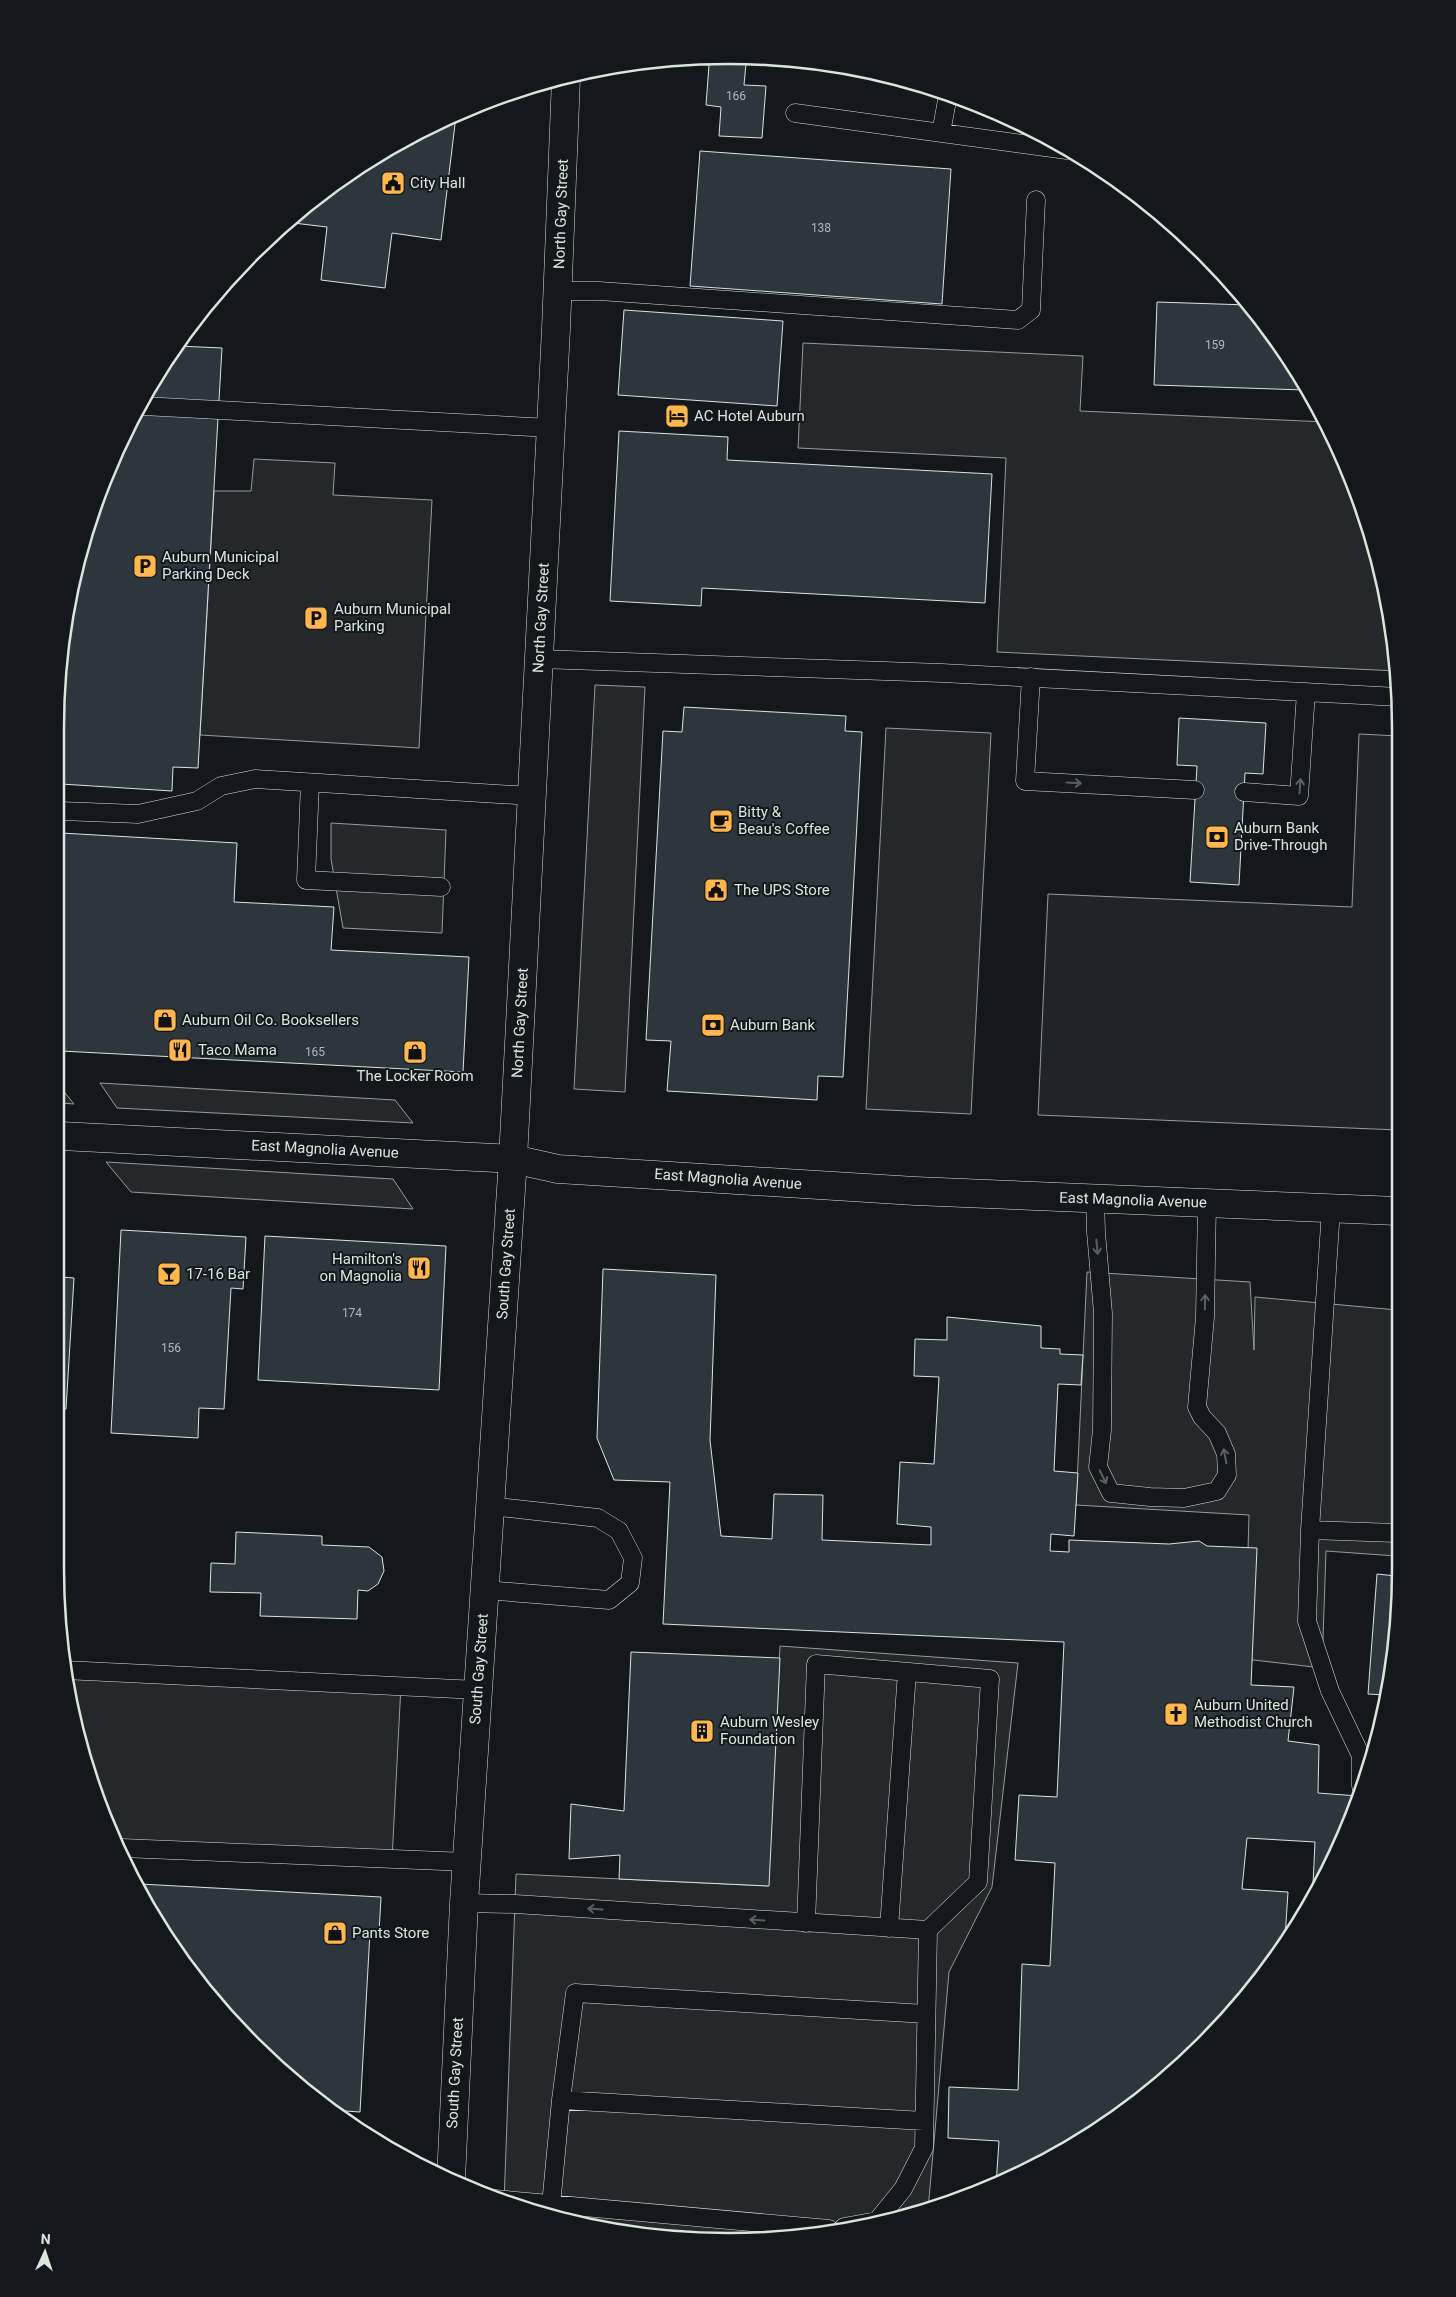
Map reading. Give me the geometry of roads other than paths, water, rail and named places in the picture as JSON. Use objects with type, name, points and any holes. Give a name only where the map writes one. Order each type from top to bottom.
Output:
[{"type":"street","name":"North Gay Street","points":[[513,1159],[558,291],[566,84]]},
{"type":"street","name":"East Magnolia Avenue","points":[[64,1136],[513,1159],[558,1169],[915,1191],[1392,1212]]},
{"type":"street","name":"South Gay Street","points":[[451,2173],[464,1903],[513,1159]]},
{"type":"lane","points":[[941,133],[947,101]]},
{"type":"lane","points":[[796,113],[1051,148]]},
{"type":"lane","points":[[558,291],[609,292],[1018,320],[1031,310],[1036,200]]},
{"type":"lane","points":[[147,406],[551,428]]},
{"type":"lane","points":[[539,659],[1031,677],[1391,697]]},
{"type":"lane","points":[[1031,677],[1025,781],[1195,790]]},
{"type":"lane","points":[[1244,792],[1300,796],[1306,692]]},
{"type":"lane","points":[[64,811],[138,814],[197,800],[221,786],[255,779],[532,796]]},
{"type":"lane","points":[[310,783],[306,880],[441,887]]},
{"type":"lane","points":[[1096,1198],[1096,1232],[1103,1313],[1102,1430],[1098,1466],[1111,1493],[1150,1498],[1184,1498],[1218,1490],[1227,1475],[1226,1454],[1217,1433],[1202,1417],[1197,1407],[1205,1317],[1207,1203]]},
{"type":"lane","points":[[1331,1209],[1310,1530],[1307,1621],[1330,1691],[1365,1756]]},
{"type":"lane","points":[[484,1590],[609,1600],[630,1583],[633,1558],[619,1531],[598,1518],[490,1506]]},
{"type":"lane","points":[[1310,1530],[1392,1534]]},
{"type":"lane","points":[[806,1923],[816,1664],[990,1679],[978,1882],[928,1930],[924,2148],[904,2189],[882,2215]]},
{"type":"lane","points":[[72,1670],[478,1690]]},
{"type":"lane","points":[[889,1928],[907,1672]]},
{"type":"lane","points":[[125,1848],[467,1862]]},
{"type":"lane","points":[[464,1903],[515,1904],[928,1930]]},
{"type":"lane","points":[[551,2205],[561,2100],[575,1993],[926,2014]]},
{"type":"lane","points":[[561,2100],[924,2121]]},
{"type":"lane","points":[[529,2203],[816,2228]]},
{"type":"place","name":"City Hall","points":[[393,183]]},
{"type":"place","name":"AC Hotel Auburn","points":[[677,416]]},
{"type":"place","name":"Auburn Municipal Parking Deck","points":[[145,566]]},
{"type":"place","name":"Auburn Municipal Parking","points":[[316,618]]},
{"type":"place","name":"Bitty & Beau's Coffee","points":[[721,821]]},
{"type":"place","name":"Auburn Bank Drive-Through","points":[[1217,837]]},
{"type":"place","name":"The UPS Store","points":[[716,890]]},
{"type":"place","name":"Auburn Oil Co. Booksellers","points":[[165,1020]]},
{"type":"place","name":"Auburn Bank","points":[[713,1025]]},
{"type":"place","name":"Taco Mama","points":[[180,1050]]},
{"type":"place","name":"The Locker Room","points":[[415,1052]]},
{"type":"place","name":"Hamilton's on Magnolia","points":[[419,1268]]},
{"type":"place","name":"17-16 Bar","points":[[169,1274]]},
{"type":"place","name":"Auburn United Methodist Church","points":[[1176,1714]]},
{"type":"place","name":"Auburn Wesley Foundation","points":[[702,1731]]},
{"type":"place","name":"Pants Store","points":[[335,1933]]}]
